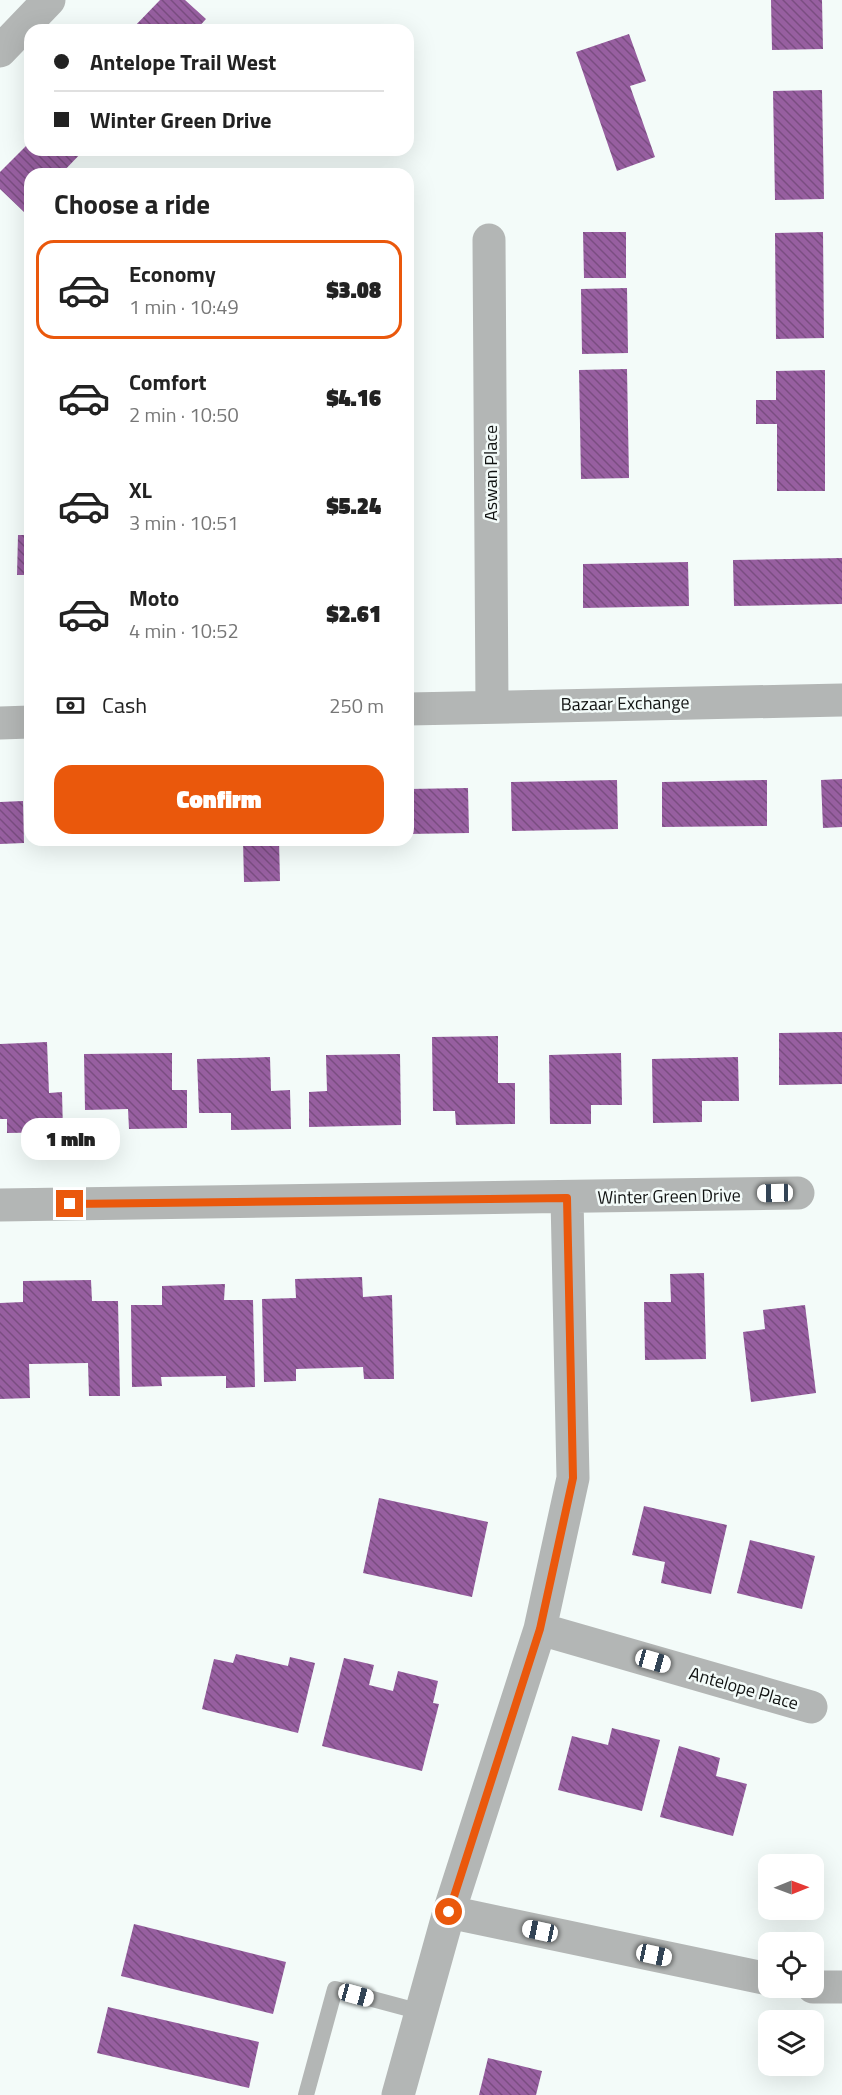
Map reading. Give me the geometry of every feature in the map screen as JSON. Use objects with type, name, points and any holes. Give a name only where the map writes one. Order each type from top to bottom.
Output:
[{"type":"street","points":[[25,24],[48,0]]},
{"type":"street","points":[[0,51],[24,26]]},
{"type":"street","name":"Aswan Place","points":[[489,240],[492,706]]},
{"type":"street","name":"Bazaar Exchange","points":[[414,709],[842,700]]},
{"type":"street","points":[[0,723],[24,722]]},
{"type":"street","name":"Winter Green Drive","points":[[0,1205],[798,1193]]},
{"type":"street","points":[[398,2095],[449,1912],[540,1629],[573,1478],[567,1198]]},
{"type":"street","name":"Antelope Place","points":[[540,1629],[811,1707]]},
{"type":"street","points":[[449,1912],[758,1977]]},
{"type":"street","points":[[824,1987],[842,1987]]},
{"type":"lane","points":[[306,2095],[335,1989],[421,2012]]},
{"type":"building","points":[[160,0],[185,0],[206,19],[201,24],[137,24]]},
{"type":"building","points":[[771,0],[822,0],[823,49],[772,50]]},
{"type":"building","points":[[629,34],[646,81],[630,86],[655,157],[617,171],[576,52]]},
{"type":"building","points":[[822,90],[824,199],[775,200],[773,91]]},
{"type":"building","points":[[24,148],[24,156],[78,156],[67,168],[24,168],[24,212],[0,189],[0,172]]},
{"type":"building","points":[[583,232],[626,232],[626,278],[584,278]]},
{"type":"building","points":[[823,232],[824,338],[776,339],[775,233]]},
{"type":"building","points":[[627,288],[628,353],[582,354],[581,289]]},
{"type":"building","points":[[627,369],[629,478],[581,479],[579,370]]},
{"type":"building","points":[[825,370],[825,491],[777,491],[777,424],[756,424],[756,400],[776,400],[776,371]]},
{"type":"building","points":[[18,535],[24,535],[24,575],[17,575]]},
{"type":"building","points":[[842,558],[842,604],[734,606],[733,560]]},
{"type":"building","points":[[688,562],[689,606],[583,608],[583,564]]},
{"type":"building","points":[[842,779],[842,827],[823,828],[821,780]]},
{"type":"building","points":[[617,780],[618,829],[512,831],[511,782]]},
{"type":"building","points":[[767,780],[767,826],[662,827],[662,782]]},
{"type":"building","points":[[468,788],[469,833],[414,834],[414,789]]},
{"type":"building","points":[[23,801],[24,843],[0,844],[0,802]]},
{"type":"building","points":[[243,846],[279,846],[280,881],[244,882]]},
{"type":"building","points":[[842,1032],[842,1084],[779,1085],[779,1033]]},
{"type":"building","points":[[498,1036],[498,1083],[515,1083],[515,1124],[456,1125],[455,1111],[433,1111],[432,1037]]},
{"type":"building","points":[[47,1042],[49,1093],[62,1092],[63,1132],[7,1133],[7,1119],[0,1119],[0,1044]]},
{"type":"building","points":[[172,1053],[172,1090],[187,1090],[187,1128],[129,1129],[128,1109],[85,1110],[84,1054]]},
{"type":"building","points":[[621,1053],[622,1105],[591,1105],[591,1124],[550,1124],[549,1055]]},
{"type":"building","points":[[400,1054],[401,1125],[309,1127],[309,1092],[327,1091],[326,1055]]},
{"type":"building","points":[[270,1057],[271,1091],[290,1090],[291,1129],[231,1130],[231,1113],[199,1113],[197,1059]]},
{"type":"building","points":[[738,1057],[739,1101],[702,1101],[702,1122],[653,1123],[652,1059]]},
{"type":"building","points":[[704,1273],[706,1359],[645,1360],[644,1302],[671,1302],[670,1274]]},
{"type":"building","points":[[362,1277],[363,1297],[392,1295],[394,1379],[364,1379],[363,1367],[296,1369],[296,1381],[264,1382],[262,1299],[296,1298],[295,1279]]},
{"type":"building","points":[[91,1280],[92,1301],[118,1301],[120,1396],[89,1396],[88,1363],[29,1364],[30,1398],[0,1399],[0,1303],[23,1302],[23,1281]]},
{"type":"building","points":[[225,1284],[224,1300],[253,1300],[255,1387],[226,1388],[226,1376],[161,1377],[162,1386],[132,1387],[131,1305],[162,1305],[162,1286]]},
{"type":"building","points":[[805,1305],[816,1393],[751,1402],[743,1332],[765,1329],[763,1310]]},
{"type":"building","points":[[379,1498],[488,1522],[472,1597],[363,1573]]},
{"type":"building","points":[[644,1506],[727,1525],[711,1594],[661,1583],[665,1562],[632,1555]]},
{"type":"building","points":[[750,1540],[815,1556],[802,1609],[737,1593]]},
{"type":"building","points":[[236,1654],[288,1666],[290,1657],[315,1663],[298,1733],[202,1709],[214,1659],[233,1663]]},
{"type":"building","points":[[344,1658],[374,1665],[369,1685],[393,1691],[398,1671],[438,1681],[433,1703],[439,1704],[422,1771],[322,1746]]},
{"type":"building","points":[[612,1728],[660,1740],[642,1811],[558,1790],[572,1736],[608,1745]]},
{"type":"building","points":[[679,1746],[720,1758],[716,1776],[747,1784],[733,1836],[660,1817]]},
{"type":"building","points":[[134,1924],[286,1962],[273,2014],[121,1976]]},
{"type":"building","points":[[108,2007],[259,2042],[249,2088],[97,2053]]},
{"type":"building","points":[[488,2058],[542,2071],[536,2095],[479,2095]]},
{"type":"route","points":[[70,1204],[567,1198],[573,1478],[540,1629],[449,1912]]}]
